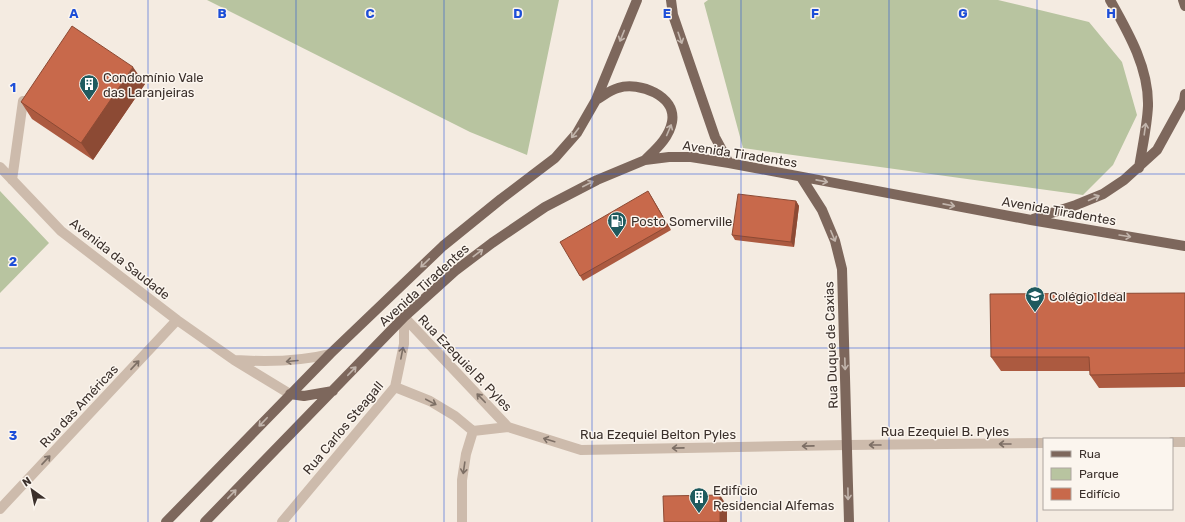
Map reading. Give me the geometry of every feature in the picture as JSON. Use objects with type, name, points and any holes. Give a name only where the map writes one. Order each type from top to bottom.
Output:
[{"type":"main road","name":"Avenida Tiradentes","points":[[166,522],[330,354],[443,246],[500,199],[555,158],[576,133],[596,100],[637,0]]},
{"type":"main road","points":[[671,0],[673,16],[715,137],[729,163]]},
{"type":"main road","points":[[1110,0],[1133,45],[1144,72],[1148,106],[1139,168]]},
{"type":"main road","points":[[1183,0],[1185,6]]},
{"type":"main road","points":[[596,100],[618,88],[637,87],[653,91],[660,95],[665,101],[670,108],[672,122],[664,141],[645,160]]},
{"type":"main road","points":[[1031,220],[1103,194],[1139,168],[1157,150],[1184,101],[1185,94]]},
{"type":"main road","name":"Avenida Tiradentes","points":[[205,522],[404,317],[455,271],[492,243],[545,207],[597,180],[645,160],[677,157],[729,163],[1031,220],[1185,246]]},
{"type":"main road","name":"Rua Duque de Caxias","points":[[801,177],[822,210],[835,240],[842,269],[849,522]]},
{"type":"main road","points":[[290,394],[304,396],[333,391]]},
{"type":"street","points":[[12,180],[23,101]]},
{"type":"street","name":"Avenida da Saudade","points":[[0,167],[61,231],[177,320],[234,360],[290,394]]},
{"type":"street","name":"Rua Carlos Steagall","points":[[282,522],[395,387],[404,344],[404,317]]},
{"type":"street","name":"Rua Ezequiel B. Pyles","points":[[404,317],[508,426]]},
{"type":"street","name":"Rua das Américas","points":[[0,509],[177,320]]},
{"type":"street","points":[[234,360],[270,362],[292,361],[330,354]]},
{"type":"street","points":[[395,387],[430,401],[455,416],[473,431],[466,454],[462,480],[462,522]]},
{"type":"street","name":"Rua Ezequiel Belton Pyles","points":[[473,431],[508,426],[581,450],[847,445]]},
{"type":"street","points":[[1173,442],[1185,442]]},
{"type":"street","name":"Rua Ezequiel B. Pyles","points":[[847,445],[1043,444]]},
{"type":"green space","points":[[207,0],[559,0],[527,155],[470,132]]},
{"type":"green space","points":[[708,0],[998,0],[1089,22],[1122,62],[1137,115],[1113,165],[1083,195],[743,148],[704,3]]},
{"type":"green space","points":[[0,191],[49,243],[0,293]]},
{"type":"building","name":"Condomínio Vale das Laranjeiras","points":[[72,26],[133,67],[81,143],[21,102]]},
{"type":"building","name":"Posto Somerville","points":[[648,191],[668,226],[580,276],[560,242]]},
{"type":"building","points":[[738,194],[796,201],[791,242],[732,235]]},
{"type":"building","points":[[1185,293],[1185,373],[1090,375],[1089,357],[991,357],[990,294]]},
{"type":"building","points":[[720,495],[720,522],[664,522],[663,496]]},
{"type":"place","name":"Condomínio Vale das Laranjeiras","points":[[89,101]]},
{"type":"place","name":"Posto Somerville","points":[[617,238]]},
{"type":"place","name":"Colégio Ideal","points":[[1035,313]]},
{"type":"place","name":"Edifício Residencial Alfemas","points":[[699,514]]}]
